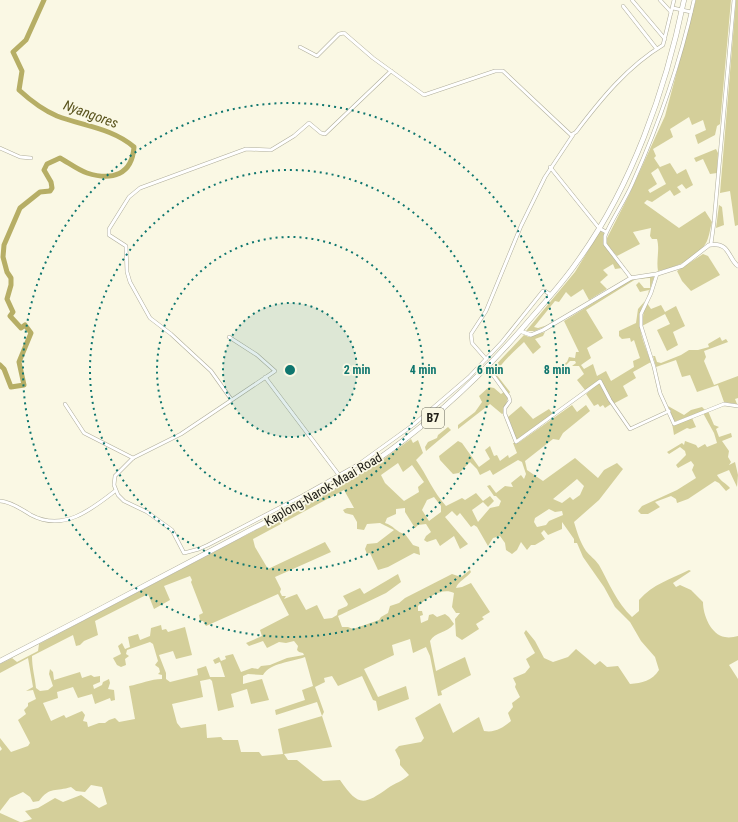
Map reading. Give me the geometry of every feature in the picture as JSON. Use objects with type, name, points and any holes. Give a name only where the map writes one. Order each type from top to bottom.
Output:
[{"type":"highway","name":"Kaplong-Narok-Maai Road","points":[[0,661],[314,497],[370,465],[447,406],[488,368],[578,262],[599,228],[624,182],[658,100],[684,0]]},
{"type":"street","points":[[632,0],[665,38]]},
{"type":"street","points":[[660,0],[671,12]]},
{"type":"street","points":[[486,359],[472,343],[471,334],[486,311],[521,226],[550,166],[573,135],[626,73],[656,48],[663,45],[674,0]]},
{"type":"street","points":[[631,278],[605,244],[604,239],[606,232],[628,192],[660,115],[677,64],[694,0]]},
{"type":"street","points":[[520,331],[531,335],[543,330],[631,278],[657,274],[682,266],[710,244],[714,222],[734,0]]},
{"type":"street","points":[[623,6],[656,48]]},
{"type":"street","points":[[673,8],[691,12]]},
{"type":"street","points":[[300,47],[309,54],[317,56],[339,34],[344,33],[391,71],[419,92],[426,95],[495,71],[503,71],[563,129],[573,135]]},
{"type":"street","points":[[669,62],[677,64]]},
{"type":"street","points":[[231,399],[211,371],[171,334],[150,318],[129,277],[126,246],[109,235],[109,229],[129,197],[149,184],[182,174],[246,149],[272,150],[294,136],[309,123],[321,133],[325,134],[391,71]]},
{"type":"street","points":[[640,145],[647,148]]},
{"type":"street","points":[[0,148],[20,157],[31,158]]},
{"type":"street","points":[[550,166],[599,228],[606,232]]},
{"type":"street","points":[[710,244],[727,250],[738,266]]},
{"type":"street","points":[[657,274],[640,320],[660,393],[674,424],[724,404],[738,406]]},
{"type":"street","points":[[229,337],[274,368],[275,371],[231,399],[181,434],[133,458],[115,476],[115,490],[124,501],[147,512],[172,530],[180,550],[184,553],[208,545],[359,464],[396,437],[465,382],[542,292],[545,290],[551,295]]},
{"type":"street","points":[[488,368],[509,397],[510,401],[505,408],[505,414],[516,442],[600,381],[610,400],[630,429],[669,411]]},
{"type":"street","points":[[265,377],[339,475]]},
{"type":"street","points":[[442,401],[447,406]]},
{"type":"street","points":[[65,404],[84,433],[133,458]]},
{"type":"street","points":[[396,437],[400,443]]},
{"type":"street","points":[[0,501],[8,503],[39,519],[60,521],[87,512],[115,490]]},
{"type":"shaded area","points":[[696,0],[731,0],[720,124],[717,126],[715,135],[698,144],[695,135],[706,130],[703,120],[692,125],[689,117],[670,129],[673,137],[653,149],[656,156],[654,158],[660,167],[670,163],[677,174],[686,169],[693,185],[686,189],[682,184],[677,187],[681,192],[674,196],[670,190],[652,202],[647,200],[644,203],[679,228],[705,211],[712,222],[709,236],[702,249],[697,254],[685,262],[658,271],[658,243],[657,239],[652,239],[650,236],[651,228],[633,232],[640,244],[617,256],[606,244],[606,240],[629,195],[665,116]],"holes":[[[658,168],[666,184],[650,193],[648,190],[657,184],[651,173]]]},
{"type":"shaded area","points":[[736,0],[738,0],[738,225],[735,226],[730,191],[720,193]]},
{"type":"shaded area","points":[[716,149],[718,153],[717,173],[710,174],[703,159],[696,162],[694,158]]},
{"type":"shaded area","points":[[719,205],[722,207],[724,225],[716,228]]},
{"type":"shaded area","points":[[600,231],[604,233],[604,245],[622,268],[615,269],[613,264],[603,270],[608,275],[600,282],[607,289],[589,300],[583,289],[571,297],[566,292],[559,302],[555,301],[534,327],[538,328],[548,325],[535,331],[526,331],[575,272]]},
{"type":"shaded area","points":[[703,254],[708,256],[720,275],[691,291],[682,281],[677,271]]},
{"type":"shaded area","points":[[650,276],[654,277],[647,298],[649,290],[640,292],[636,285],[639,282],[644,288],[650,288],[650,278],[636,279],[586,310],[603,338],[587,348],[591,358],[581,365],[584,369],[593,364],[597,376],[606,371],[611,381],[634,367],[633,361],[640,358],[634,340],[631,342],[630,338],[622,339],[619,336],[619,331],[636,323],[638,309],[645,301],[640,317],[640,324],[643,339],[651,362],[633,372],[636,378],[623,386],[628,396],[613,404],[601,381],[585,390],[577,380],[584,374],[579,366],[572,366],[576,363],[575,361],[570,361],[565,366],[570,375],[561,369],[561,366],[567,362],[569,357],[575,358],[576,352],[579,352],[564,321],[632,279]]},
{"type":"shaded area","points":[[647,303],[651,309],[661,305],[665,312],[676,306],[685,326],[673,332],[678,345],[667,351],[657,330],[670,324],[665,314],[642,326],[644,308]]},
{"type":"shaded area","points":[[545,332],[543,336],[535,339],[541,347],[533,354],[524,342],[508,357],[498,370],[496,374],[510,392],[509,394],[491,370],[524,335],[529,337]]},
{"type":"shaded area","points":[[720,337],[722,341],[726,339],[728,342],[704,351],[706,357],[704,361],[714,385],[738,376],[738,398],[735,399],[737,404],[724,402],[718,385],[697,392],[690,375],[682,377],[676,360],[656,367],[653,356],[655,356],[657,362],[661,363],[689,350],[698,350],[709,347],[708,344]]},
{"type":"shaded area","points":[[599,383],[611,404],[605,408],[603,405],[600,407],[598,404],[594,406],[586,394]]},
{"type":"shaded area","points":[[489,387],[494,388],[501,394],[504,392],[508,397],[504,413],[502,414],[490,404],[458,429],[458,425],[475,412],[482,402],[479,396]]},
{"type":"shaded area","points":[[572,405],[577,412],[586,405],[590,411],[563,433],[559,440],[553,439],[525,461],[527,470],[543,481],[575,458],[598,478],[604,470],[617,463],[623,469],[599,500],[574,522],[584,548],[599,565],[622,606],[632,617],[639,611],[639,600],[644,594],[662,582],[689,570],[691,571],[673,583],[676,587],[680,585],[691,590],[703,602],[706,618],[716,633],[727,637],[738,636],[738,660],[729,665],[738,679],[738,822],[22,822],[32,819],[25,811],[38,808],[55,798],[63,802],[81,795],[99,808],[107,804],[102,787],[91,785],[85,792],[76,791],[71,787],[50,791],[39,801],[33,802],[30,797],[23,792],[10,798],[0,811],[0,751],[2,749],[0,746],[0,738],[11,752],[28,746],[30,743],[18,720],[26,714],[24,710],[28,706],[28,703],[36,699],[33,690],[26,691],[33,687],[28,658],[0,673],[0,664],[12,658],[17,662],[38,651],[39,644],[338,487],[371,468],[411,439],[413,443],[418,440],[423,453],[416,460],[437,495],[446,506],[462,498],[465,500],[476,493],[483,501],[490,496],[494,501],[488,507],[483,502],[472,510],[478,522],[490,508],[499,506],[501,501],[494,496],[487,486],[490,485],[496,493],[505,486],[513,487],[511,483],[521,475],[524,479],[526,474],[522,462],[518,460],[493,475],[490,470],[480,475],[477,469],[470,462],[459,473],[453,474],[440,460],[439,456],[458,441],[462,443],[479,467],[490,459],[485,450],[490,446],[494,456],[497,455],[500,461],[508,455],[509,458],[517,453],[513,443],[518,443]],"holes":[[[398,463],[403,472],[412,465],[424,482],[418,487],[419,492],[404,501],[385,483],[381,475]],[[577,479],[584,486],[580,495],[573,500],[570,497],[562,503],[553,499]],[[344,490],[354,508],[347,508],[343,510],[345,513],[353,515],[357,522],[357,529],[364,530],[367,524],[380,523],[394,530],[377,543],[367,544],[365,549],[367,554],[370,553],[378,570],[388,567],[414,553],[420,555],[419,547],[413,545],[405,534],[385,523],[387,518],[396,514],[396,509],[405,508],[405,512],[415,528],[418,525],[426,524],[431,532],[424,540],[427,542],[436,539],[440,546],[454,536],[460,549],[468,544],[445,517],[452,511],[457,516],[460,513],[471,527],[474,525],[477,527],[488,546],[493,538],[500,536],[505,543],[506,550],[512,554],[517,550],[521,542],[527,550],[531,545],[535,545],[545,539],[541,533],[544,530],[548,535],[562,529],[562,522],[574,539],[574,543],[577,543],[583,557],[604,587],[615,607],[630,622],[641,641],[655,657],[659,670],[653,677],[646,681],[630,684],[618,666],[607,667],[600,661],[595,665],[576,649],[568,657],[553,662],[544,658],[535,641],[526,630],[524,633],[535,653],[526,659],[530,667],[525,673],[513,678],[516,684],[515,687],[520,697],[512,703],[513,707],[508,713],[511,721],[499,729],[484,731],[479,717],[453,733],[440,703],[415,718],[424,738],[421,742],[399,746],[395,750],[400,760],[400,765],[409,775],[367,800],[357,799],[346,789],[340,780],[323,781],[297,760],[288,760],[284,754],[332,747],[322,716],[324,712],[315,687],[325,682],[324,678],[332,676],[338,686],[362,676],[373,700],[376,701],[378,711],[409,699],[406,686],[378,697],[364,669],[394,655],[392,645],[410,639],[413,653],[426,647],[430,656],[438,696],[442,695],[441,691],[471,675],[465,657],[436,671],[430,641],[432,638],[454,624],[445,614],[437,617],[433,614],[429,615],[428,620],[421,623],[420,616],[423,615],[422,611],[418,611],[418,606],[440,592],[445,591],[454,593],[452,607],[456,613],[460,613],[455,619],[456,636],[462,640],[479,629],[476,624],[484,619],[482,617],[490,612],[471,583],[456,588],[459,583],[471,572],[470,570],[461,577],[452,574],[405,598],[399,603],[390,606],[388,613],[379,620],[353,629],[342,627],[338,616],[386,593],[401,582],[398,574],[364,594],[360,588],[343,596],[348,604],[347,606],[338,610],[337,615],[332,618],[324,619],[317,605],[306,610],[297,594],[284,599],[286,596],[282,596],[280,592],[281,589],[275,577],[331,552],[325,542],[268,569],[255,547],[253,539]],[[434,497],[441,506],[441,512],[429,521],[422,510],[427,500]],[[549,509],[555,512],[562,511],[563,515],[549,521],[546,525],[537,527],[534,522],[535,518]],[[190,576],[203,613],[199,615],[200,621],[203,621],[206,626],[278,594],[289,615],[260,630],[262,636],[246,643],[249,646],[263,641],[267,648],[279,642],[286,643],[294,641],[298,646],[297,650],[304,655],[287,658],[270,665],[261,666],[258,669],[252,668],[241,672],[233,654],[225,656],[226,659],[221,661],[219,657],[213,660],[215,664],[220,662],[225,677],[210,677],[206,666],[197,669],[198,675],[170,682],[166,679],[166,673],[159,655],[173,651],[176,659],[192,655],[185,627],[168,632],[166,629],[162,630],[161,625],[151,628],[150,636],[140,640],[138,634],[128,637],[130,647],[125,649],[122,643],[118,646],[121,654],[113,658],[117,665],[121,667],[126,665],[125,659],[129,656],[126,654],[127,650],[150,642],[153,644],[158,661],[155,665],[159,668],[160,672],[158,674],[162,675],[162,679],[129,686],[135,719],[119,722],[115,718],[105,723],[99,723],[88,727],[87,722],[83,721],[85,715],[82,711],[66,718],[64,715],[51,721],[43,703],[58,698],[57,692],[73,687],[78,698],[92,694],[95,704],[110,698],[111,701],[115,700],[114,690],[108,689],[110,683],[109,679],[94,689],[93,685],[100,682],[100,676],[94,677],[91,675],[82,678],[80,672],[54,680],[53,672],[50,669],[49,674],[53,686],[48,690],[40,691],[36,688],[32,656],[73,635],[76,646],[80,645],[84,641],[98,635],[95,621],[148,594],[154,609],[170,600],[164,586]],[[305,657],[313,686],[302,690],[305,700],[275,710],[276,715],[317,702],[322,716],[278,729],[283,754],[262,756],[259,752],[241,752],[238,740],[223,740],[221,737],[207,738],[206,724],[181,728],[177,723],[172,704],[203,697],[200,681],[210,679],[212,681],[218,711],[234,707],[231,694],[247,689],[251,704],[269,700],[262,679],[243,684],[243,676],[248,674],[263,675],[266,671],[276,665]]]},
{"type":"shaded area","points":[[521,406],[533,419],[549,409],[553,414],[517,441],[508,417]]},
{"type":"shaded area","points":[[668,406],[684,415],[691,410],[702,407],[705,410],[674,422]]},
{"type":"shaded area","points":[[708,411],[714,425],[719,427],[716,429],[719,437],[731,433],[732,437],[722,441],[729,451],[728,457],[731,462],[729,465],[735,462],[738,475],[737,487],[729,470],[717,475],[730,488],[726,491],[719,483],[715,481],[688,499],[677,503],[676,499],[671,496],[655,502],[660,507],[648,514],[641,514],[638,511],[642,506],[677,490],[696,478],[692,470],[694,465],[691,461],[678,468],[676,465],[686,455],[685,451],[680,447],[669,454],[667,452],[682,443],[684,445],[685,441],[696,445],[698,448],[705,444],[707,447],[717,443],[714,433],[703,413]]},
{"type":"shaded area","points":[[692,418],[696,427],[690,429],[687,428],[674,435],[672,423],[673,424]]},
{"type":"shaded area","points":[[448,427],[451,430],[426,451],[425,447],[428,442],[437,438],[438,435]]},
{"type":"shaded area","points":[[0,813],[20,822],[0,822]]},
{"type":"waterway","name":"Nyangores","points":[[0,365],[4,369],[11,387],[24,385],[19,362],[31,333],[25,325],[21,328],[10,316],[13,312],[7,299],[11,285],[11,278],[7,272],[3,257],[4,245],[20,208],[40,192],[50,191],[52,188],[51,182],[44,170],[47,164],[60,158],[87,173],[112,176],[125,170],[129,164],[134,147],[107,131],[52,114],[37,105],[19,90],[22,71],[13,52],[26,40],[44,0]]}]
